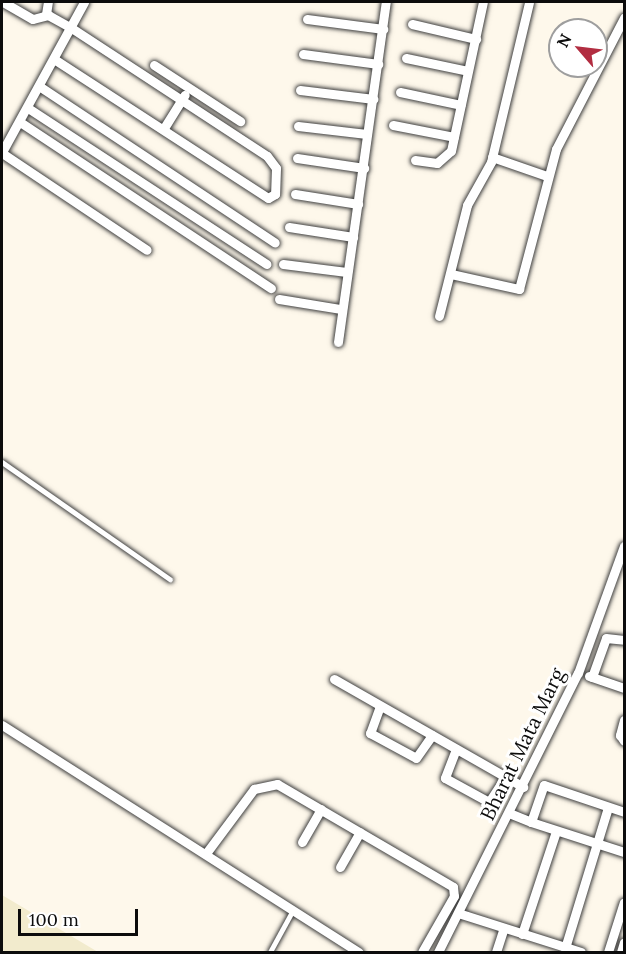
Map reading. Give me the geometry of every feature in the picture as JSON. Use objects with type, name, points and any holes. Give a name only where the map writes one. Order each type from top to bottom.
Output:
[{"type":"street","points":[[3,2],[33,19],[46,14],[70,27],[183,99],[272,160],[275,194],[268,198],[164,128],[54,59]]},
{"type":"street","points":[[46,14],[48,2]]},
{"type":"street","points":[[84,2],[2,153],[147,249]]},
{"type":"street","points":[[338,342],[386,2]]},
{"type":"street","points":[[415,160],[444,160],[454,137],[483,2]]},
{"type":"street","points":[[439,316],[467,205],[492,157],[529,2]]},
{"type":"street","points":[[451,274],[519,289],[547,176],[624,18]]},
{"type":"street","points":[[308,19],[383,29]]},
{"type":"street","points":[[412,24],[476,39]]},
{"type":"street","points":[[303,54],[378,64]]},
{"type":"street","points":[[406,58],[468,71]]},
{"type":"street","points":[[154,64],[240,121]]},
{"type":"street","points":[[39,86],[275,243]]},
{"type":"street","points":[[164,128],[190,88]]},
{"type":"street","points":[[300,90],[373,99]]},
{"type":"street","points":[[400,92],[461,105]]},
{"type":"street","points":[[28,108],[266,264]]},
{"type":"street","points":[[20,122],[271,288]]},
{"type":"street","points":[[393,125],[454,137]]},
{"type":"street","points":[[298,126],[367,134]]},
{"type":"street","points":[[492,157],[547,176]]},
{"type":"street","points":[[297,158],[364,168]]},
{"type":"street","points":[[295,194],[358,204]]},
{"type":"street","points":[[289,227],[352,237]]},
{"type":"street","points":[[283,264],[347,272]]},
{"type":"street","points":[[279,299],[341,309]]},
{"type":"street","name":"Bharat Mata Marg","points":[[438,952],[523,787],[578,673],[624,546]]},
{"type":"street","points":[[592,678],[606,638],[624,640]]},
{"type":"street","points":[[578,673],[624,688]]},
{"type":"street","points":[[334,680],[523,787]]},
{"type":"street","points":[[380,706],[370,734],[416,758],[432,735]]},
{"type":"street","points":[[624,720],[620,735],[624,741]]},
{"type":"street","points":[[2,725],[57,764],[207,852],[359,952]]},
{"type":"street","points":[[456,749],[445,778],[489,802],[505,777]]},
{"type":"street","points":[[207,852],[254,789],[266,783],[321,809],[453,887],[454,896],[422,952]]},
{"type":"street","points":[[531,822],[544,785],[624,812]]},
{"type":"street","points":[[566,948],[608,807]]},
{"type":"street","points":[[302,842],[321,809]]},
{"type":"street","points":[[509,813],[597,845],[624,852]]},
{"type":"street","points":[[522,934],[556,831]]},
{"type":"street","points":[[340,867],[360,832]]},
{"type":"street","points":[[608,952],[624,902]]},
{"type":"street","points":[[458,913],[581,952]]},
{"type":"street","points":[[496,952],[504,928]]},
{"type":"street","points":[[621,952],[624,942]]},
{"type":"lane","points":[[2,462],[170,579]]},
{"type":"lane","points":[[270,952],[294,909]]},
{"type":"shaded area","points":[[2,895],[98,952],[2,952]]}]
